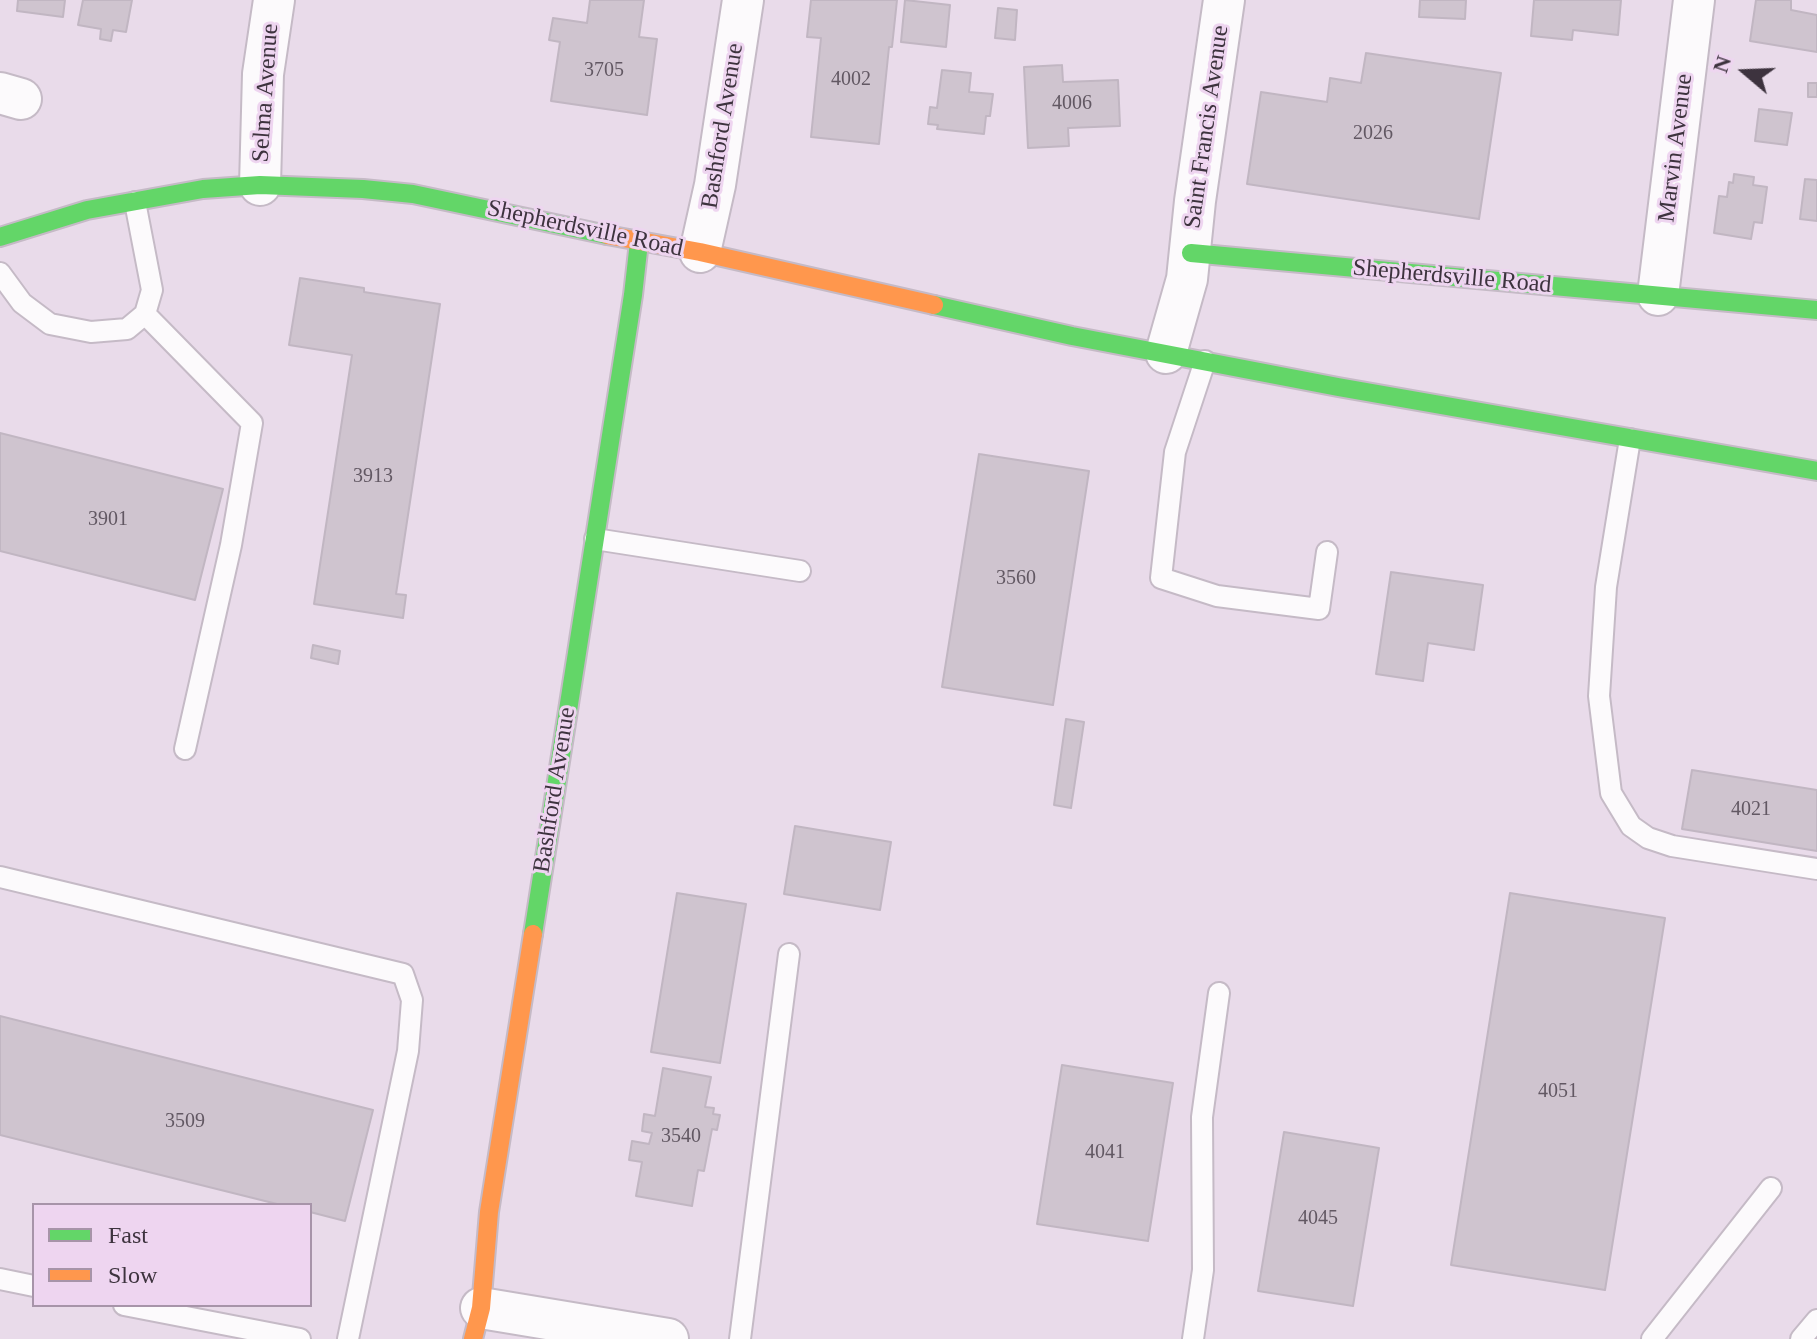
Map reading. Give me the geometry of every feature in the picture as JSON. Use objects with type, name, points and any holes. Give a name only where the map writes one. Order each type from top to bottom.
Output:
[{"type":"main road","name":"Shepherdsville Road","points":[[0,237],[61,217],[203,189],[260,185],[413,194],[700,252],[1072,336],[1817,471]]},
{"type":"main road","name":"Bashford Avenue","points":[[477,1323],[489,1212],[639,242]]},
{"type":"main road","name":"Shepherdsville Road","points":[[1191,253],[1817,310]]},
{"type":"street","name":"Selma Avenue","points":[[260,185],[263,74],[274,0]]},
{"type":"street","name":"Bashford Avenue","points":[[700,252],[715,185],[743,0]]},
{"type":"street","name":"Saint Francis Avenue","points":[[1191,253],[1195,201],[1224,0]]},
{"type":"street","name":"Marvin Avenue","points":[[1658,295],[1694,0]]},
{"type":"street","points":[[1166,353],[1187,279],[1191,253]]},
{"type":"street","points":[[477,1323],[668,1339]]},
{"type":"lane","points":[[0,273],[22,303],[50,324],[91,332],[127,329],[145,314],[152,290],[135,202]]},
{"type":"lane","points":[[145,314],[252,423],[231,545],[185,749]]},
{"type":"lane","points":[[1205,361],[1175,452],[1161,578],[1217,596],[1319,609],[1327,552]]},
{"type":"lane","points":[[1630,439],[1606,587],[1599,696],[1611,793],[1631,826],[1648,838],[1672,846],[1817,869]]},
{"type":"lane","points":[[595,539],[800,571]]},
{"type":"lane","points":[[0,877],[403,974],[412,1000],[408,1051],[348,1339]]},
{"type":"lane","points":[[740,1339],[789,954]]},
{"type":"lane","points":[[1193,1339],[1203,1270],[1202,1117],[1219,993]]},
{"type":"lane","points":[[1652,1339],[1771,1188]]},
{"type":"lane","points":[[0,1279],[32,1286]]},
{"type":"lane","points":[[134,1307],[300,1339]]},
{"type":"lane","points":[[1801,1339],[1817,1320]]},
{"type":"building","points":[[18,0],[65,0],[63,17],[17,11]]},
{"type":"building","points":[[83,0],[132,0],[126,32],[113,30],[111,41],[100,39],[101,29],[78,25]]},
{"type":"building","points":[[590,0],[644,0],[639,37],[657,39],[647,115],[551,101],[560,42],[549,40],[553,18],[587,23]]},
{"type":"building","points":[[811,0],[897,0],[879,144],[811,137],[821,38],[807,37]]},
{"type":"building","points":[[905,0],[950,5],[946,47],[901,42]]},
{"type":"building","points":[[1420,0],[1466,0],[1465,19],[1419,17]]},
{"type":"building","points":[[1534,0],[1621,0],[1618,35],[1573,30],[1572,40],[1531,36]]},
{"type":"building","points":[[1756,0],[1791,0],[1791,10],[1817,15],[1817,52],[1750,41]]},
{"type":"building","points":[[998,8],[1017,10],[1015,40],[995,38]]},
{"type":"building","points":[[1366,53],[1501,73],[1479,219],[1247,184],[1261,92],[1327,102],[1330,78],[1361,83]]},
{"type":"building","points":[[1062,65],[1063,82],[1118,80],[1120,126],[1068,128],[1069,146],[1028,148],[1024,67]]},
{"type":"building","points":[[942,70],[971,73],[969,92],[993,94],[984,134],[937,129],[938,125],[928,124],[930,107],[937,108]]},
{"type":"building","points":[[1808,83],[1817,83],[1817,97],[1808,97]]},
{"type":"building","points":[[1759,109],[1792,113],[1787,145],[1755,141]]},
{"type":"building","points":[[1734,174],[1754,177],[1753,185],[1767,187],[1762,223],[1754,222],[1751,239],[1714,233],[1719,196],[1727,197],[1729,182],[1733,183]]},
{"type":"building","points":[[1805,179],[1817,180],[1817,221],[1800,219]]},
{"type":"building","points":[[300,278],[440,304],[396,594],[406,595],[403,618],[314,604],[352,355],[289,345]]},
{"type":"building","points":[[0,433],[223,489],[195,600],[0,551]]},
{"type":"building","points":[[979,454],[1089,471],[1053,705],[942,687]]},
{"type":"building","points":[[1391,572],[1483,585],[1474,650],[1428,643],[1423,681],[1376,674]]},
{"type":"building","points":[[313,645],[340,651],[338,664],[311,658]]},
{"type":"building","points":[[1066,719],[1084,722],[1071,808],[1054,805]]},
{"type":"building","points":[[1692,770],[1817,790],[1817,851],[1682,829]]},
{"type":"building","points":[[795,826],[891,842],[880,910],[784,894]]},
{"type":"building","points":[[677,893],[746,904],[720,1063],[651,1052]]},
{"type":"building","points":[[1510,893],[1665,918],[1605,1290],[1451,1265]]},
{"type":"building","points":[[0,1016],[373,1110],[345,1221],[312,1213],[312,1203],[273,1203],[0,1135]]},
{"type":"building","points":[[1062,1065],[1173,1083],[1148,1241],[1037,1224]]},
{"type":"building","points":[[663,1068],[711,1077],[705,1107],[714,1108],[713,1114],[720,1115],[717,1130],[712,1129],[704,1171],[698,1170],[692,1206],[636,1196],[642,1162],[629,1160],[632,1141],[649,1144],[652,1133],[642,1131],[644,1114],[655,1116]]},
{"type":"building","points":[[1284,1132],[1379,1148],[1353,1306],[1258,1291]]},
{"type":"traffic: fast","points":[[0,237],[87,210],[203,189],[260,185],[413,194],[607,235]]},
{"type":"traffic: fast","points":[[533,934],[639,242]]},
{"type":"traffic: fast","points":[[1191,253],[1817,310]]},
{"type":"traffic: fast","points":[[934,305],[1072,336],[1338,387],[1817,471]]},
{"type":"traffic: slow","points":[[607,235],[700,252],[934,305]]},
{"type":"traffic: slow","points":[[473,1339],[481,1308],[489,1212],[533,934]]}]
